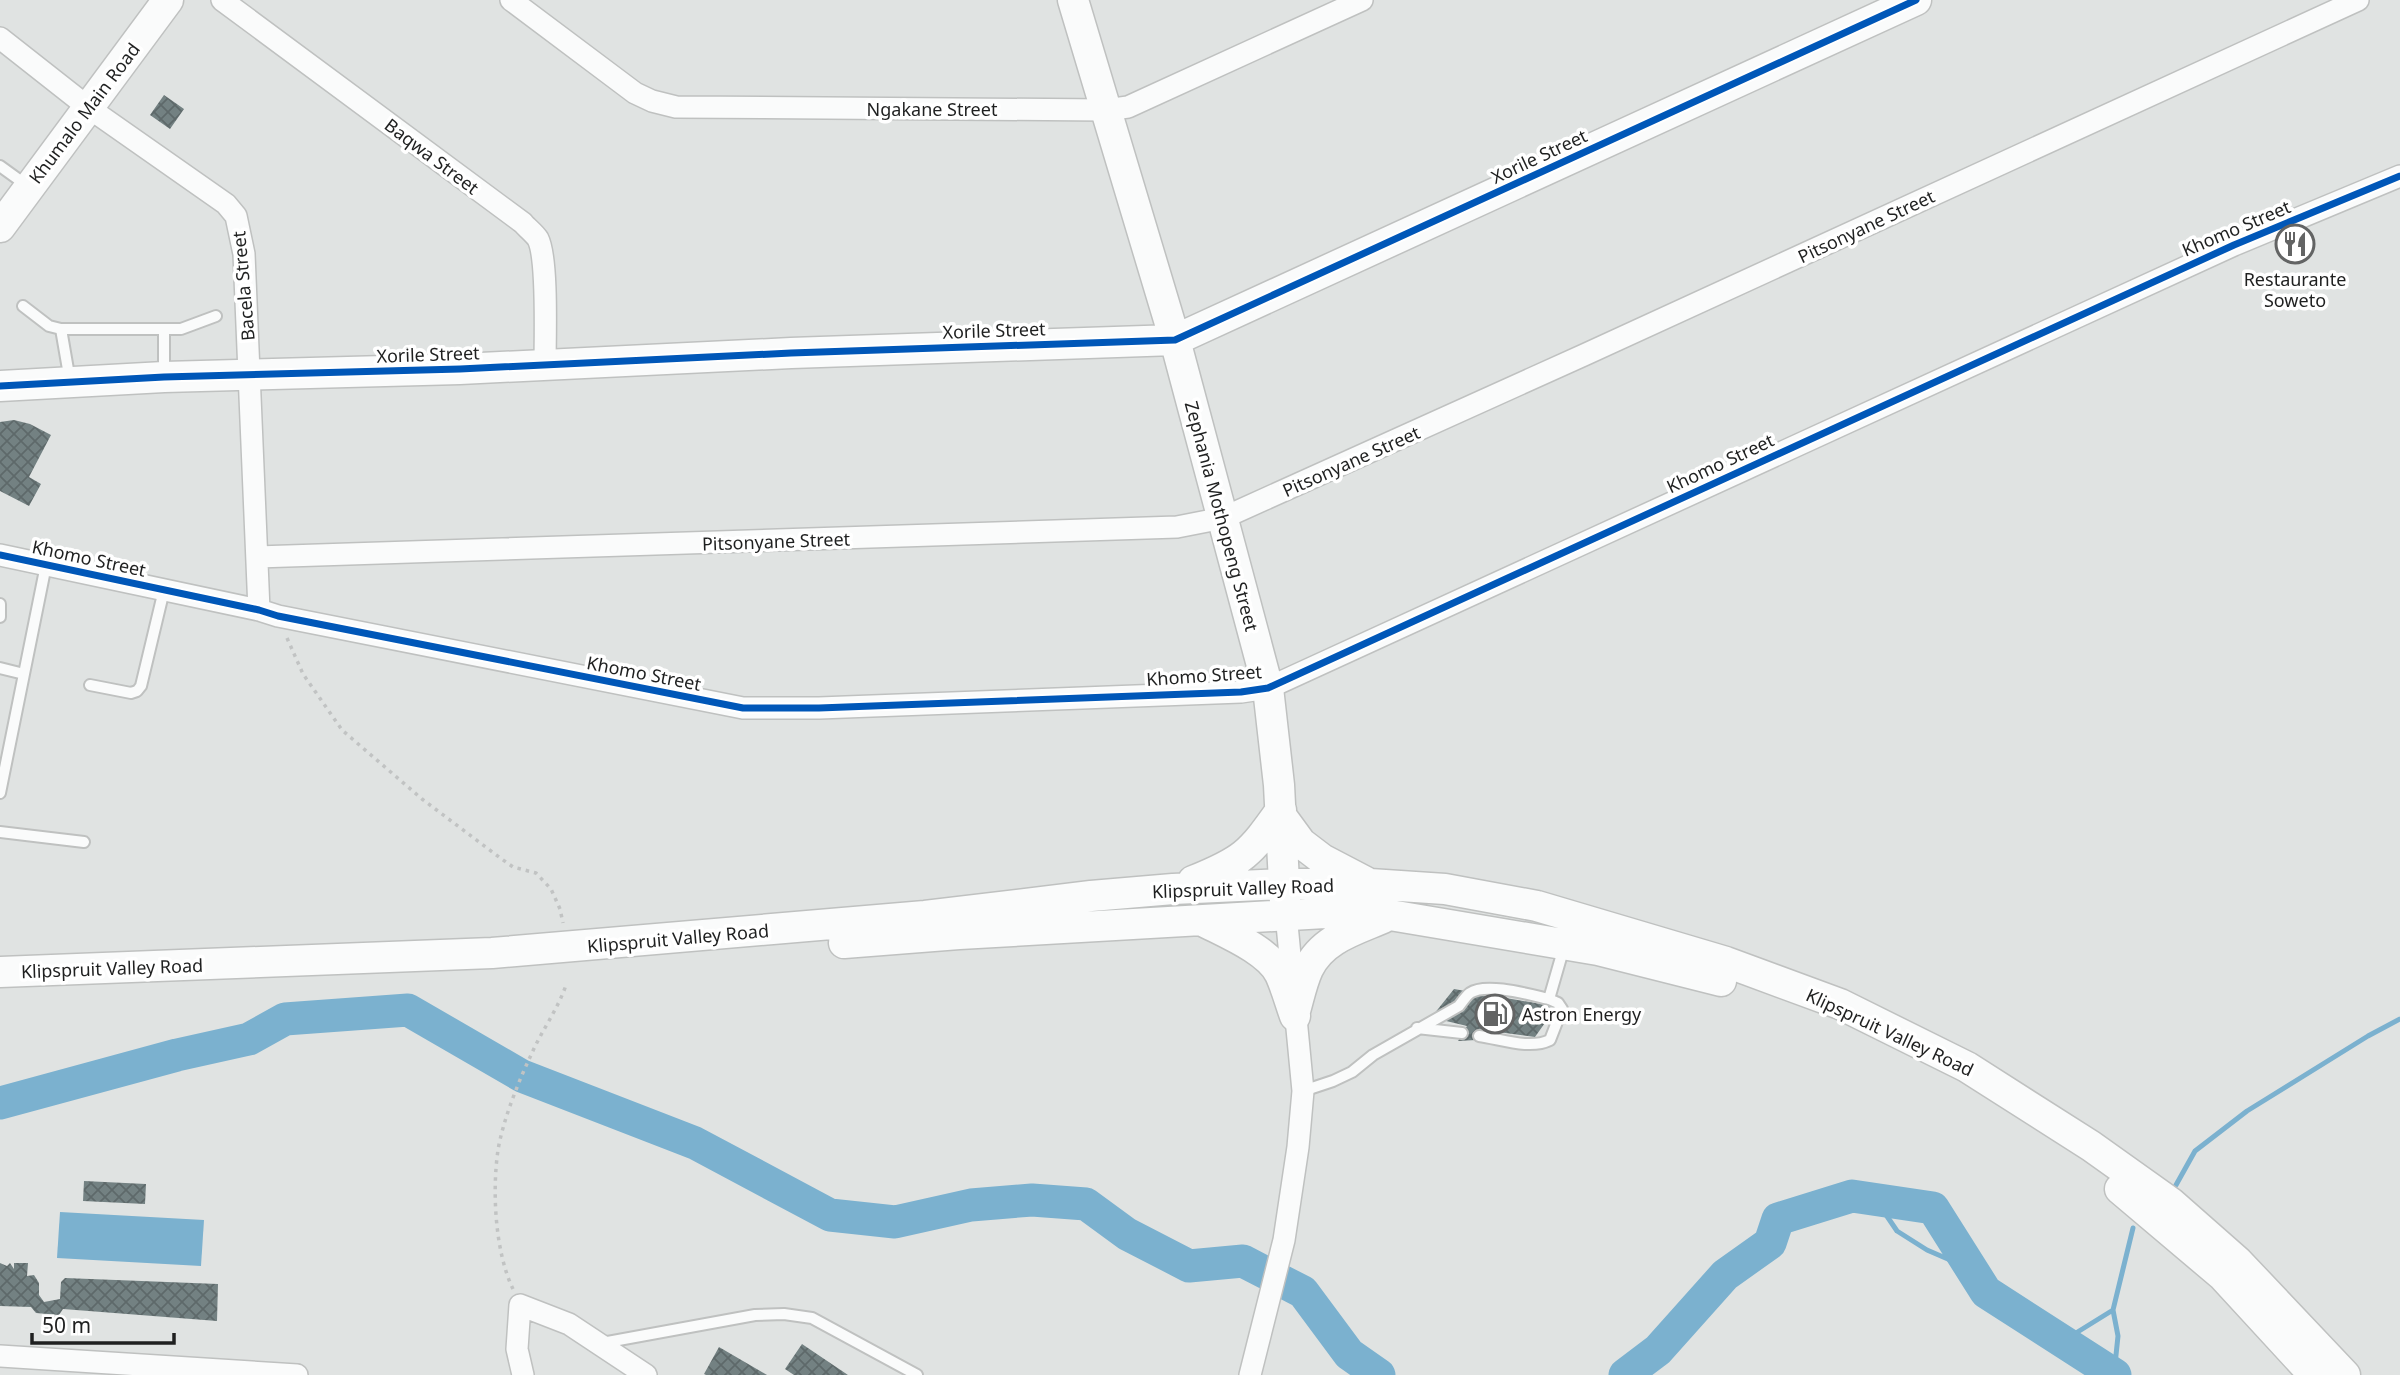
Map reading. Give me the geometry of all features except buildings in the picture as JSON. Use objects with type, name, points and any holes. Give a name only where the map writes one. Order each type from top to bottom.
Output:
[{"type":"main road","name":"Khumalo Main Road","points":[[0,227],[168,0]]},
{"type":"main road","name":"Zephania Mothopeng Street","points":[[1073,0],[1175,341],[1268,688],[1275,733],[1286,914]]},
{"type":"main road","name":"Xorile Street","points":[[0,386],[164,377],[1175,341],[1916,0]]},
{"type":"main road","points":[[1173,889],[1228,867],[1244,857],[1281,813],[1301,843],[1322,859],[1370,884]]},
{"type":"main road","name":"Klipspruit Valley Road","points":[[0,972],[438,956],[571,948],[925,916],[1091,895],[1173,889],[1283,884],[1370,884],[1446,889],[1537,906],[1727,962],[1839,1004],[1967,1067],[2091,1146],[2171,1203],[2238,1262],[2345,1375]]},
{"type":"main road","name":"Klipspruit Valley Road","points":[[0,990],[541,970],[959,934],[1286,914],[1342,912],[1390,915],[1643,960],[1723,982],[1878,1042],[1978,1092],[2129,1195],[2222,1276],[2314,1375]]},
{"type":"main road","points":[[1295,1014],[1309,968],[1325,946],[1345,934],[1390,915]]},
{"type":"main road","points":[[1202,921],[1232,936],[1269,960],[1279,972],[1295,1014]]},
{"type":"street","name":"Baqwa Street","points":[[222,0],[523,223],[532,233],[537,239],[543,264],[545,365]]},
{"type":"street","name":"Ngakane Street","points":[[511,0],[635,93],[676,107],[1106,110],[1128,107],[1362,0]]},
{"type":"street","name":"Pitsonyane Street","points":[[257,557],[1177,527],[1223,518],[2358,0]]},
{"type":"street","name":"Bacela Street","points":[[0,38],[89,108],[226,204],[236,216],[244,254],[257,557],[269,613]]},
{"type":"street","name":"Khomo Street","points":[[0,555],[269,613],[743,708],[819,708],[1241,692],[1268,688],[2234,245],[2400,176]]},
{"type":"street","name":"Zephania Mothopeng Street","points":[[1252,1368],[1284,1240],[1298,1147],[1303,1091],[1286,914]]},
{"type":"street","points":[[523,1375],[517,1349],[520,1305],[569,1324],[646,1375]]},
{"type":"street","points":[[0,1356],[116,1370],[297,1375]]},
{"type":"lane","points":[[0,166],[29,187]]},
{"type":"lane","points":[[23,306],[49,326],[61,329],[189,327],[216,316]]},
{"type":"lane","points":[[61,329],[70,383]]},
{"type":"lane","points":[[164,329],[164,377]]},
{"type":"lane","points":[[0,793],[46,565]]},
{"type":"lane","points":[[90,685],[131,693],[138,691],[164,590]]},
{"type":"lane","points":[[0,604],[0,617]]},
{"type":"lane","points":[[0,668],[24,674]]},
{"type":"lane","points":[[0,832],[84,842]]},
{"type":"lane","points":[[1549,999],[1565,945]]},
{"type":"lane","points":[[1303,1091],[1352,1072],[1373,1055],[1459,1006],[1469,993],[1476,990],[1501,990],[1549,999],[1558,1003],[1562,1009],[1550,1040],[1546,1042],[1534,1044],[1479,1036]]},
{"type":"lane","points":[[1417,1028],[1462,1033]]},
{"type":"lane","points":[[599,1343],[755,1315],[784,1314],[812,1318],[916,1375]]},
{"type":"path","points":[[269,613],[303,674],[342,730],[422,799],[499,858],[513,867],[536,873],[551,889],[561,909],[564,929]]},
{"type":"path","points":[[520,1305],[506,1275],[496,1205],[498,1150],[531,1055],[566,985]]},
{"type":"water","points":[[60,1212],[204,1220],[201,1266],[57,1258]]},
{"type":"waterway","points":[[0,1103],[177,1055],[249,1039],[285,1019],[408,1010],[522,1076],[695,1143],[830,1215],[895,1222],[971,1205],[1032,1200],[1086,1204],[1127,1234],[1189,1266],[1243,1261],[1303,1292],[1349,1354],[1379,1375]]},
{"type":"waterway","points":[[2176,1185],[2195,1151],[2247,1111],[2400,1019]]},
{"type":"waterway","points":[[1625,1375],[1658,1350],[1725,1275],[1770,1243],[1778,1219],[1852,1196],[1933,1208],[1986,1292],[2115,1375]]},
{"type":"waterway","points":[[1876,1200],[1897,1231],[1927,1250],[1971,1269]]},
{"type":"waterway","points":[[2114,1374],[2118,1336],[2113,1310],[2133,1228]]},
{"type":"waterway","points":[[2063,1341],[2113,1310]]},
{"type":"cycle path","points":[[0,386],[164,377],[460,369],[791,353],[1175,340],[1916,0]]},
{"type":"cycle path","points":[[0,555],[278,616],[743,708],[819,708],[1241,692],[1268,688],[2234,245],[2400,176]]},
{"type":"place","name":"Restaurante Soweto","points":[[2295,244]]},
{"type":"place","name":"Astron Energy","points":[[1495,1014]]}]
